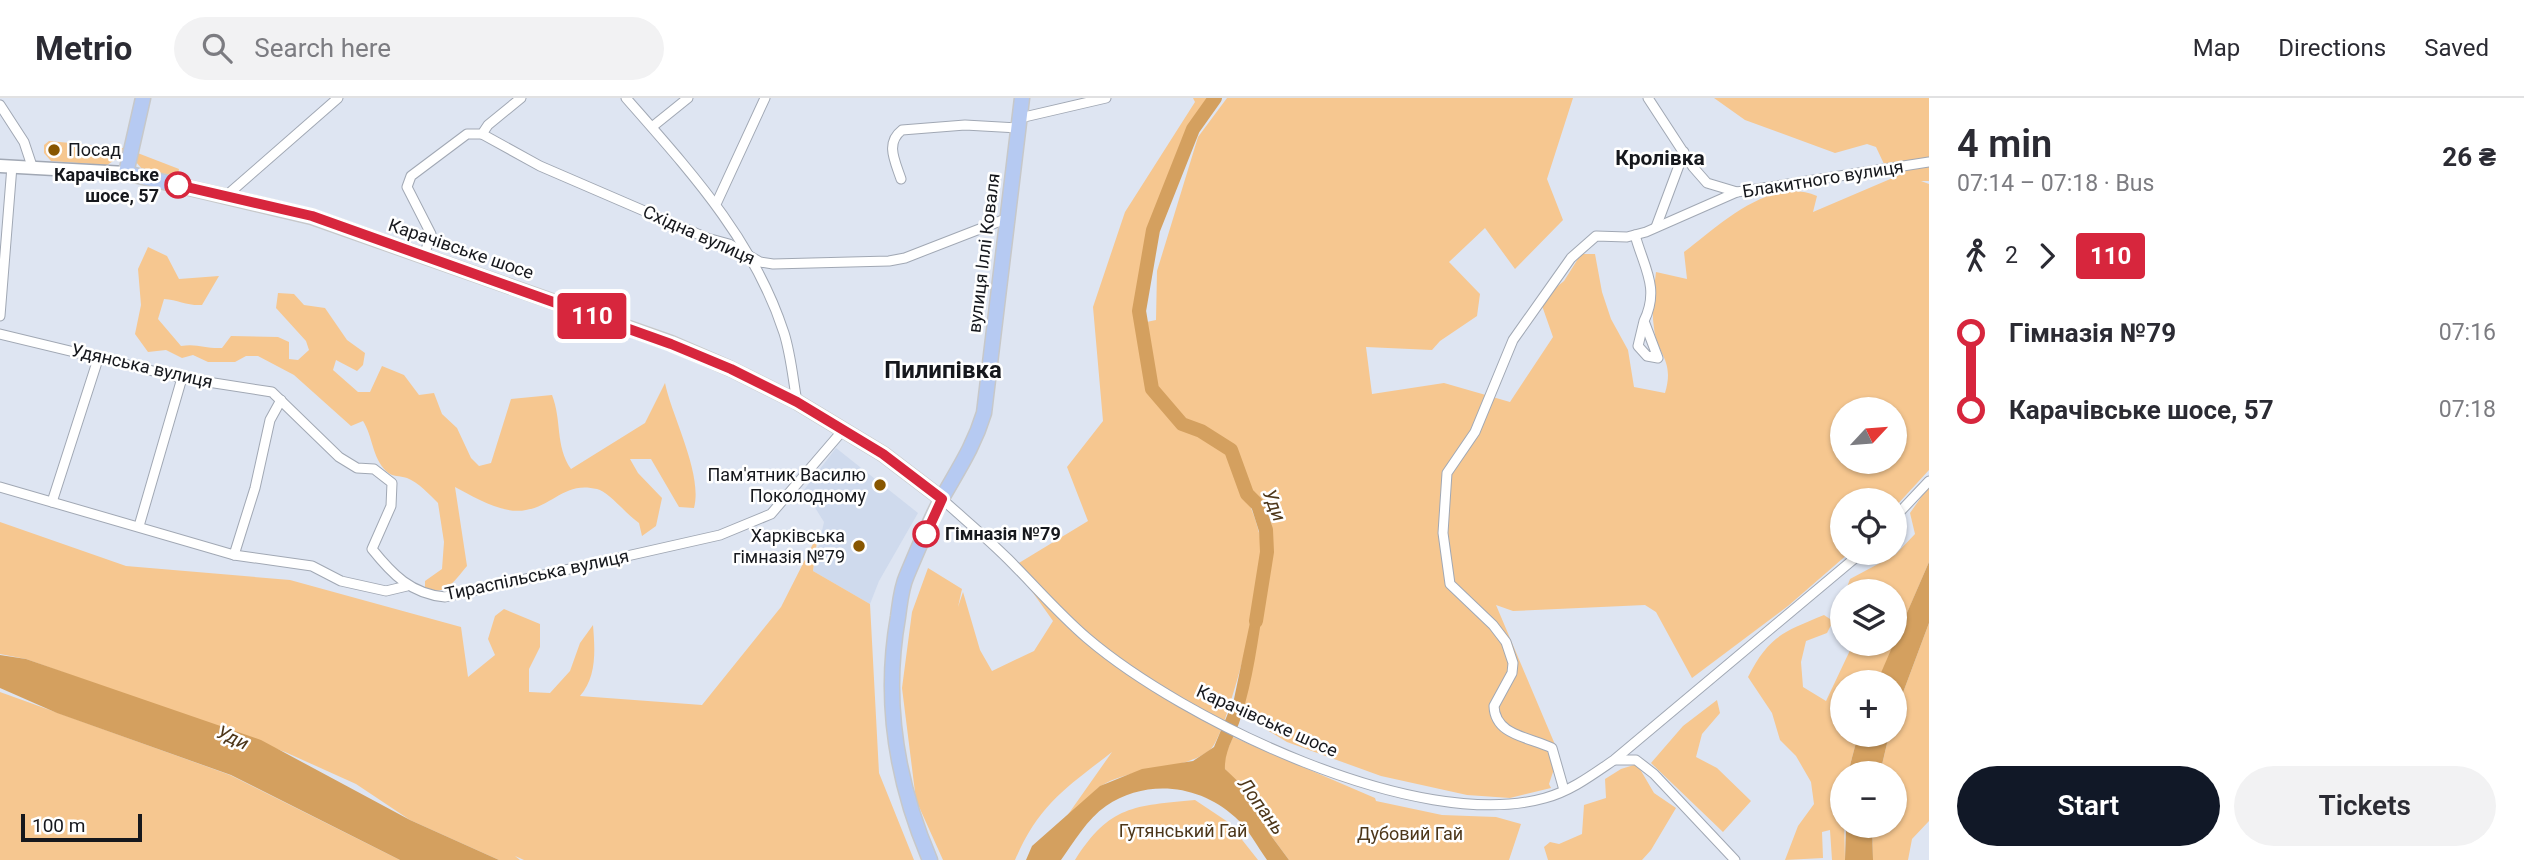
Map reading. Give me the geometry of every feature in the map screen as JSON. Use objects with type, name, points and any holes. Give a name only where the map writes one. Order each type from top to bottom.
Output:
[{"type":"main road","points":[[126,173],[143,98]]},
{"type":"main road","name":"вулиця Іллі Коваля","points":[[930,860],[902,783],[891,708],[894,642],[905,579],[942,499],[974,445],[984,413],[1022,98]]},
{"type":"main road","name":"Карачівське шосе","points":[[6,166],[126,173],[312,216],[671,344],[731,369],[844,429],[942,499]]},
{"type":"street","points":[[226,196],[338,98]]},
{"type":"street","points":[[424,256],[431,234],[407,182],[424,164],[467,134],[482,135],[488,125],[521,98]]},
{"type":"street","points":[[626,98],[717,202],[749,257],[785,337],[797,402]]},
{"type":"street","points":[[652,127],[688,98]]},
{"type":"street","points":[[717,202],[765,98]]},
{"type":"street","points":[[901,180],[891,146],[894,136],[902,130],[1019,123],[1106,98]]},
{"type":"street","points":[[1648,98],[1707,183],[1737,192]]},
{"type":"street","points":[[0,105],[24,142],[32,166]]},
{"type":"street","name":"Східна вулиця","points":[[482,135],[540,166],[707,238],[729,244],[749,257],[773,264],[889,261],[905,258],[1008,218]]},
{"type":"street","points":[[1656,227],[1684,152]]},
{"type":"street","name":"Блакитного вулиця","points":[[1564,790],[1552,748],[1504,729],[1494,716],[1494,706],[1512,673],[1513,663],[1506,642],[1493,625],[1450,584],[1443,533],[1447,472],[1475,432],[1513,340],[1571,258],[1596,236],[1635,235],[1737,192],[1929,162]]},
{"type":"street","points":[[0,316],[6,166]]},
{"type":"street","points":[[1635,235],[1652,290],[1653,303],[1644,321]]},
{"type":"street","name":"Удянська вулиця","points":[[0,334],[182,378],[272,392],[281,400]]},
{"type":"street","points":[[52,502],[99,356]]},
{"type":"street","points":[[139,526],[182,378]]},
{"type":"street","points":[[234,555],[255,488],[270,420],[281,400]]},
{"type":"street","name":"Тираспільська вулиця","points":[[281,400],[339,457],[356,468],[374,469],[392,483],[391,506],[372,549],[407,586],[431,596],[445,597],[720,535],[771,514],[844,429]]},
{"type":"street","points":[[1907,504],[1929,481]]},
{"type":"street","points":[[0,487],[234,555],[312,566],[341,582],[386,591],[407,586]]},
{"type":"street","name":"Карачівське шосе","points":[[942,499],[1006,557],[1086,638],[1153,688],[1202,716],[1362,783],[1440,802],[1511,804],[1545,798],[1564,790],[1614,760],[1847,565]]},
{"type":"street","points":[[1614,760],[1636,760],[1735,860]]},
{"type":"shaded area","name":"Харківська гімназія №79","points":[[836,448],[918,513],[879,581],[870,604],[813,571],[824,522],[804,490]]},
{"type":"green space","points":[[1193,98],[1209,98],[1182,139],[1153,215],[1137,324],[1156,320],[1157,271],[1198,137],[1227,98],[1573,98],[1547,179],[1563,220],[1515,269],[1485,228],[1449,262],[1480,294],[1477,316],[1440,341],[1432,350],[1366,347],[1372,394],[1444,383],[1510,402],[1553,337],[1540,300],[1564,281],[1581,254],[1595,254],[1602,292],[1611,319],[1628,350],[1634,387],[1665,393],[1668,382],[1667,365],[1653,321],[1656,272],[1687,279],[1684,252],[1729,217],[1763,198],[1799,192],[1817,196],[1813,212],[1902,174],[1884,164],[1876,147],[1867,144],[1835,153],[1745,120],[1714,98],[1929,98],[1929,181],[1921,181],[1929,184],[1929,470],[1907,494],[1907,488],[1830,488],[1830,565],[1835,565],[1788,606],[1692,678],[1656,612],[1645,605],[1513,611],[1496,605],[1559,754],[1549,784],[1551,788],[1510,798],[1467,795],[1381,776],[1287,742],[1242,715],[1268,563],[1272,564],[1271,505],[1249,503],[1261,544],[1260,584],[1233,693],[1211,749],[1187,762],[1114,779],[1101,786],[1082,809],[1049,860],[1036,860],[1112,752],[1067,787],[1044,811],[1015,860],[943,860],[916,800],[902,688],[912,612],[928,568],[962,589],[958,607],[963,592],[980,650],[992,671],[1034,651],[1053,621],[1014,566],[1088,521],[1067,467],[1103,421],[1093,307],[1125,212],[1195,102]]},
{"type":"green space","points":[[49,141],[123,148],[121,156],[107,165],[51,161],[44,153],[44,145]]},
{"type":"green space","points":[[135,152],[179,169],[178,175],[145,172],[135,161]]},
{"type":"green space","points":[[148,247],[167,256],[179,279],[219,276],[202,305],[164,299],[158,319],[181,346],[222,348],[231,336],[278,337],[289,342],[289,359],[298,360],[309,350],[306,341],[276,308],[278,293],[294,294],[304,305],[325,308],[347,340],[365,353],[363,365],[357,371],[336,360],[333,370],[358,392],[370,392],[382,366],[404,375],[419,395],[434,393],[442,414],[457,428],[471,458],[479,466],[491,463],[511,399],[552,395],[563,451],[571,469],[645,423],[665,383],[691,462],[696,494],[694,508],[679,507],[651,459],[630,459],[638,473],[662,498],[656,526],[642,536],[639,523],[607,494],[597,489],[576,488],[536,507],[517,511],[489,504],[455,487],[467,566],[454,582],[444,589],[425,588],[425,581],[442,569],[444,542],[438,503],[415,482],[386,471],[378,460],[363,421],[351,426],[294,375],[258,356],[246,356],[235,362],[208,362],[193,355],[182,358],[166,350],[148,352],[135,334],[141,305],[138,269]]},
{"type":"green space","points":[[1929,486],[1929,562],[1907,613],[1907,579],[1850,579],[1876,565],[1907,565],[1907,542],[1915,534],[1910,513]]},
{"type":"green space","points":[[0,522],[126,566],[290,580],[461,627],[468,677],[495,655],[488,639],[495,616],[504,609],[540,624],[540,647],[529,669],[529,692],[550,693],[570,671],[580,643],[593,625],[592,672],[586,689],[580,696],[702,705],[781,607],[818,534],[813,571],[870,604],[879,773],[914,860],[524,860],[515,856],[520,860],[499,860],[410,820],[356,784],[285,752],[26,659],[0,654]]},
{"type":"green space","points":[[1824,615],[1830,619],[1827,633],[1806,641],[1801,662],[1803,687],[1826,701],[1830,693],[1830,747],[1855,747],[1851,761],[1830,761],[1830,830],[1822,832],[1823,858],[1785,860],[1798,826],[1814,804],[1811,782],[1796,756],[1780,740],[1772,713],[1748,677],[1770,644],[1798,626]]},
{"type":"green space","points":[[1929,623],[1929,821],[1912,839],[1908,860],[1873,860],[1872,838],[1907,838],[1907,761],[1883,761],[1886,747],[1907,747],[1907,682]]},
{"type":"green space","points":[[1847,656],[1889,656],[1883,670],[1841,670]]},
{"type":"green space","points":[[0,692],[230,775],[400,860],[0,860]]},
{"type":"green space","points":[[1717,700],[1720,713],[1702,734],[1696,757],[1717,768],[1751,801],[1723,832],[1651,763],[1683,726]]},
{"type":"green space","name":"Дубовий Гай","points":[[1233,737],[1375,798],[1376,801],[1442,815],[1496,817],[1521,824],[1509,860],[1289,860],[1269,833],[1254,802],[1225,769],[1224,758]]},
{"type":"green space","points":[[1637,764],[1654,793],[1676,808],[1642,860],[1548,860],[1544,847],[1550,842],[1559,844],[1582,834],[1584,805],[1606,798],[1605,779],[1621,769]]},
{"type":"green space","name":"Гутянський Гай","points":[[1195,800],[1228,822],[1258,860],[1075,860],[1100,828],[1112,818],[1139,807]]},
{"type":"green space","points":[[1831,838],[1844,838],[1845,860],[1832,860]]},
{"type":"water","points":[[1929,562],[1929,623],[1907,682],[1907,670],[1882,670],[1888,656],[1907,656],[1907,613]]},
{"type":"water","points":[[1264,601],[1249,689],[1226,755],[1225,769],[1249,792],[1269,833],[1289,860],[1267,860],[1240,821],[1221,806],[1190,792],[1156,789],[1122,797],[1099,811],[1061,860],[1026,860],[1032,846],[1100,786],[1142,769],[1193,761],[1214,747],[1234,699],[1253,608]]},
{"type":"water","points":[[0,655],[26,659],[261,740],[410,820],[499,860],[400,860],[231,775],[57,713],[0,688]]},
{"type":"water","points":[[1855,747],[1886,747],[1883,761],[1851,761]]},
{"type":"water","points":[[1846,838],[1872,838],[1873,860],[1845,860]]},
{"type":"waterway","name":"Уди","points":[[1215,98],[1193,129],[1153,230],[1139,311],[1152,389],[1182,424],[1201,431],[1231,450],[1247,494],[1258,505],[1266,530],[1267,552],[1256,621]]},
{"type":"bus line","name":"110","points":[[178,185],[312,216],[671,344],[731,369],[844,429],[883,454],[942,499],[926,534]]},
{"type":"place","name":"Посад","points":[[54,150]]},
{"type":"place","name":"Карачівське шосе, 57","points":[[178,185]]},
{"type":"place","name":"Пам'ятник Василю Поколодному","points":[[880,485]]},
{"type":"place","name":"Гімназія №79","points":[[926,534]]},
{"type":"place","name":"Харківська гімназія №79","points":[[859,546]]},
{"type":"district","name":"Кролівка","points":[[1660,158]]},
{"type":"district","name":"Пилипівка","points":[[943,370]]},
{"type":"water label","name":"Лопань","points":[[1262,806]]}]
